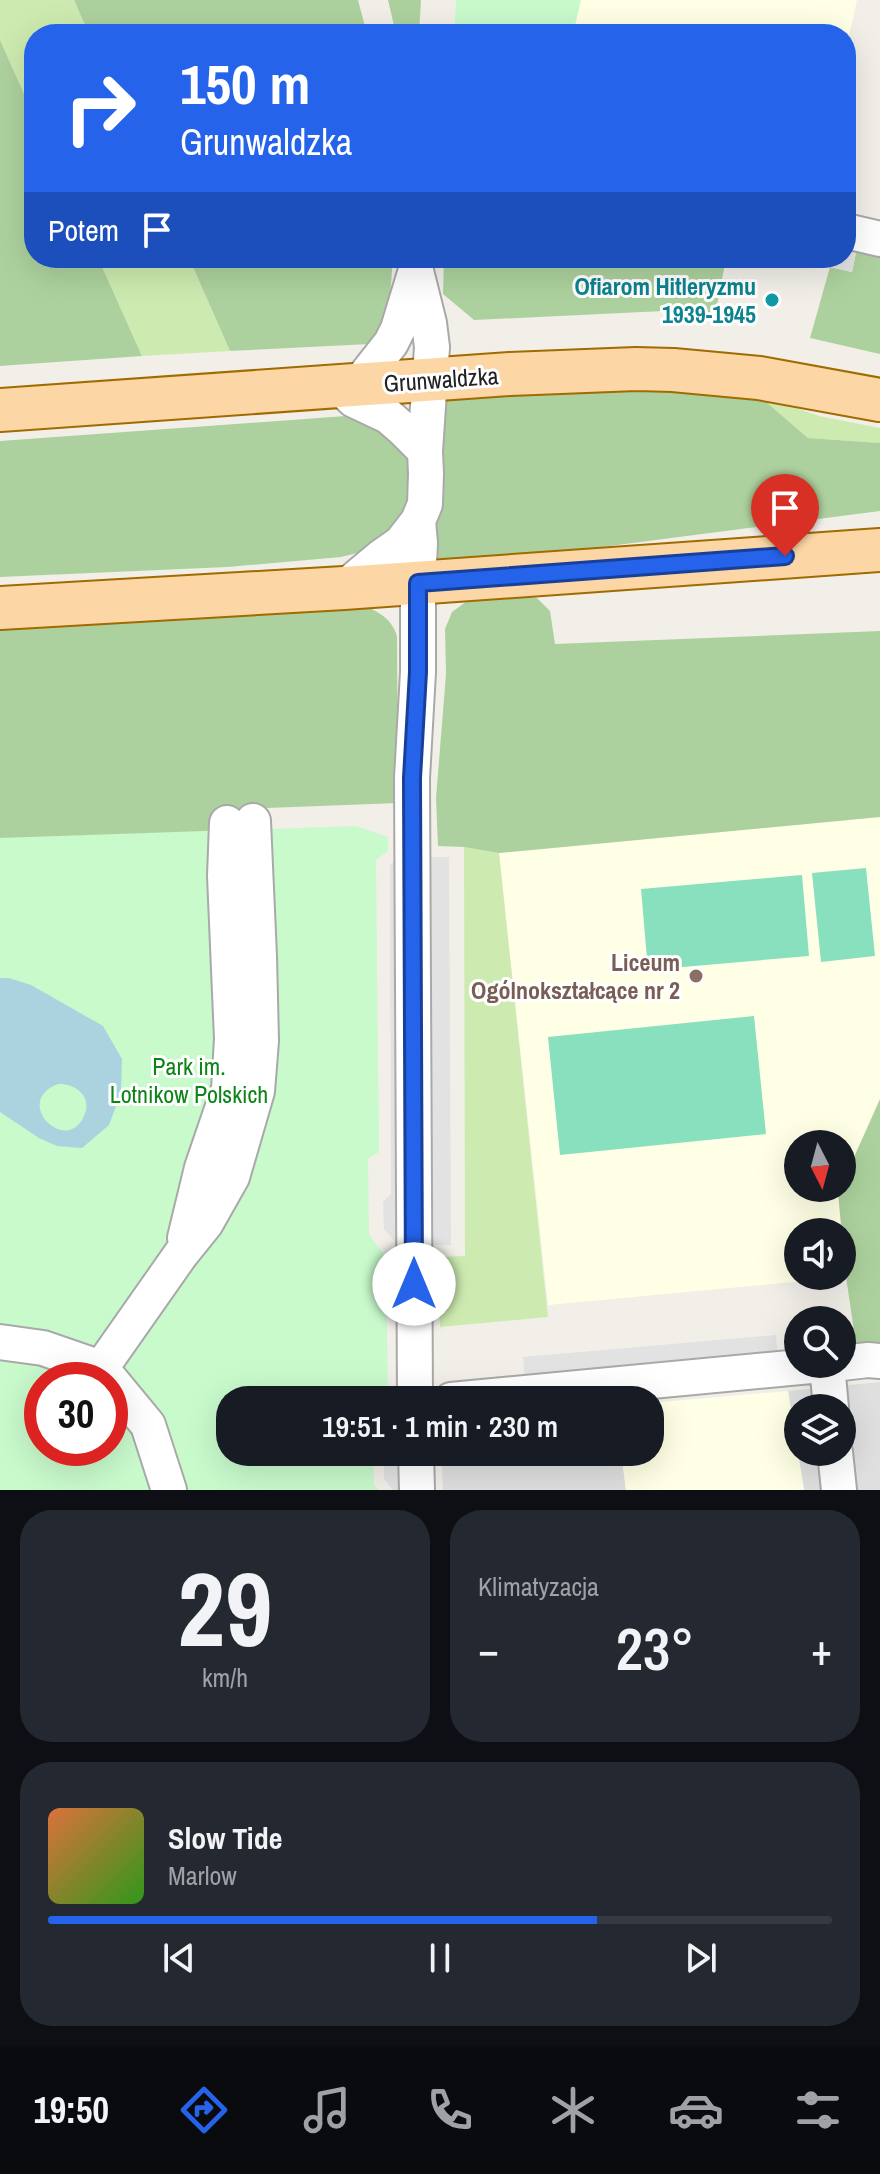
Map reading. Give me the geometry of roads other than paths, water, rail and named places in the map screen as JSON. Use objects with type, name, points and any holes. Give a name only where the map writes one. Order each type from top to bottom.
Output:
[{"type":"main road","name":"Grunwaldzka","points":[[0,410],[591,370],[673,370],[759,378],[880,400]]},
{"type":"main road","points":[[0,608],[344,588],[880,550]]},
{"type":"street","points":[[856,233],[880,239]]},
{"type":"street","points":[[415,268],[398,329],[391,343],[348,386],[354,400],[388,416],[425,451]]},
{"type":"street","points":[[344,588],[401,543],[418,521],[425,504],[432,347],[417,268]]},
{"type":"street","points":[[415,1386],[412,778],[418,672],[418,521]]},
{"type":"street","points":[[105,1362],[206,1223],[232,1177],[257,1091],[261,1041],[259,956],[240,822]]},
{"type":"street","points":[[0,1342],[43,1348],[84,1362]]},
{"type":"street","points":[[856,1361],[880,1361]]},
{"type":"street","points":[[598,1386],[784,1368]]},
{"type":"street","points":[[128,1401],[148,1425],[169,1490]]},
{"type":"street","points":[[416,1466],[417,1490]]},
{"type":"street","points":[[836,1466],[839,1490]]},
{"type":"water","points":[[0,978],[9,978],[31,985],[103,1026],[122,1059],[121,1093],[109,1125],[82,1148],[57,1146],[0,1112]],"holes":[[[58,1084],[81,1092],[86,1103],[84,1116],[76,1127],[66,1130],[47,1122],[41,1113],[40,1102],[45,1092]]]},
{"type":"place","name":"Ofiarom Hitleryzmu 1939-1945","points":[[772,300]]},
{"type":"place","name":"Liceum Ogólnokształcące nr 2","points":[[696,976]]},
{"type":"park label","name":"Park im. Lotnikow Polskich","points":[[189,1080]]}]
